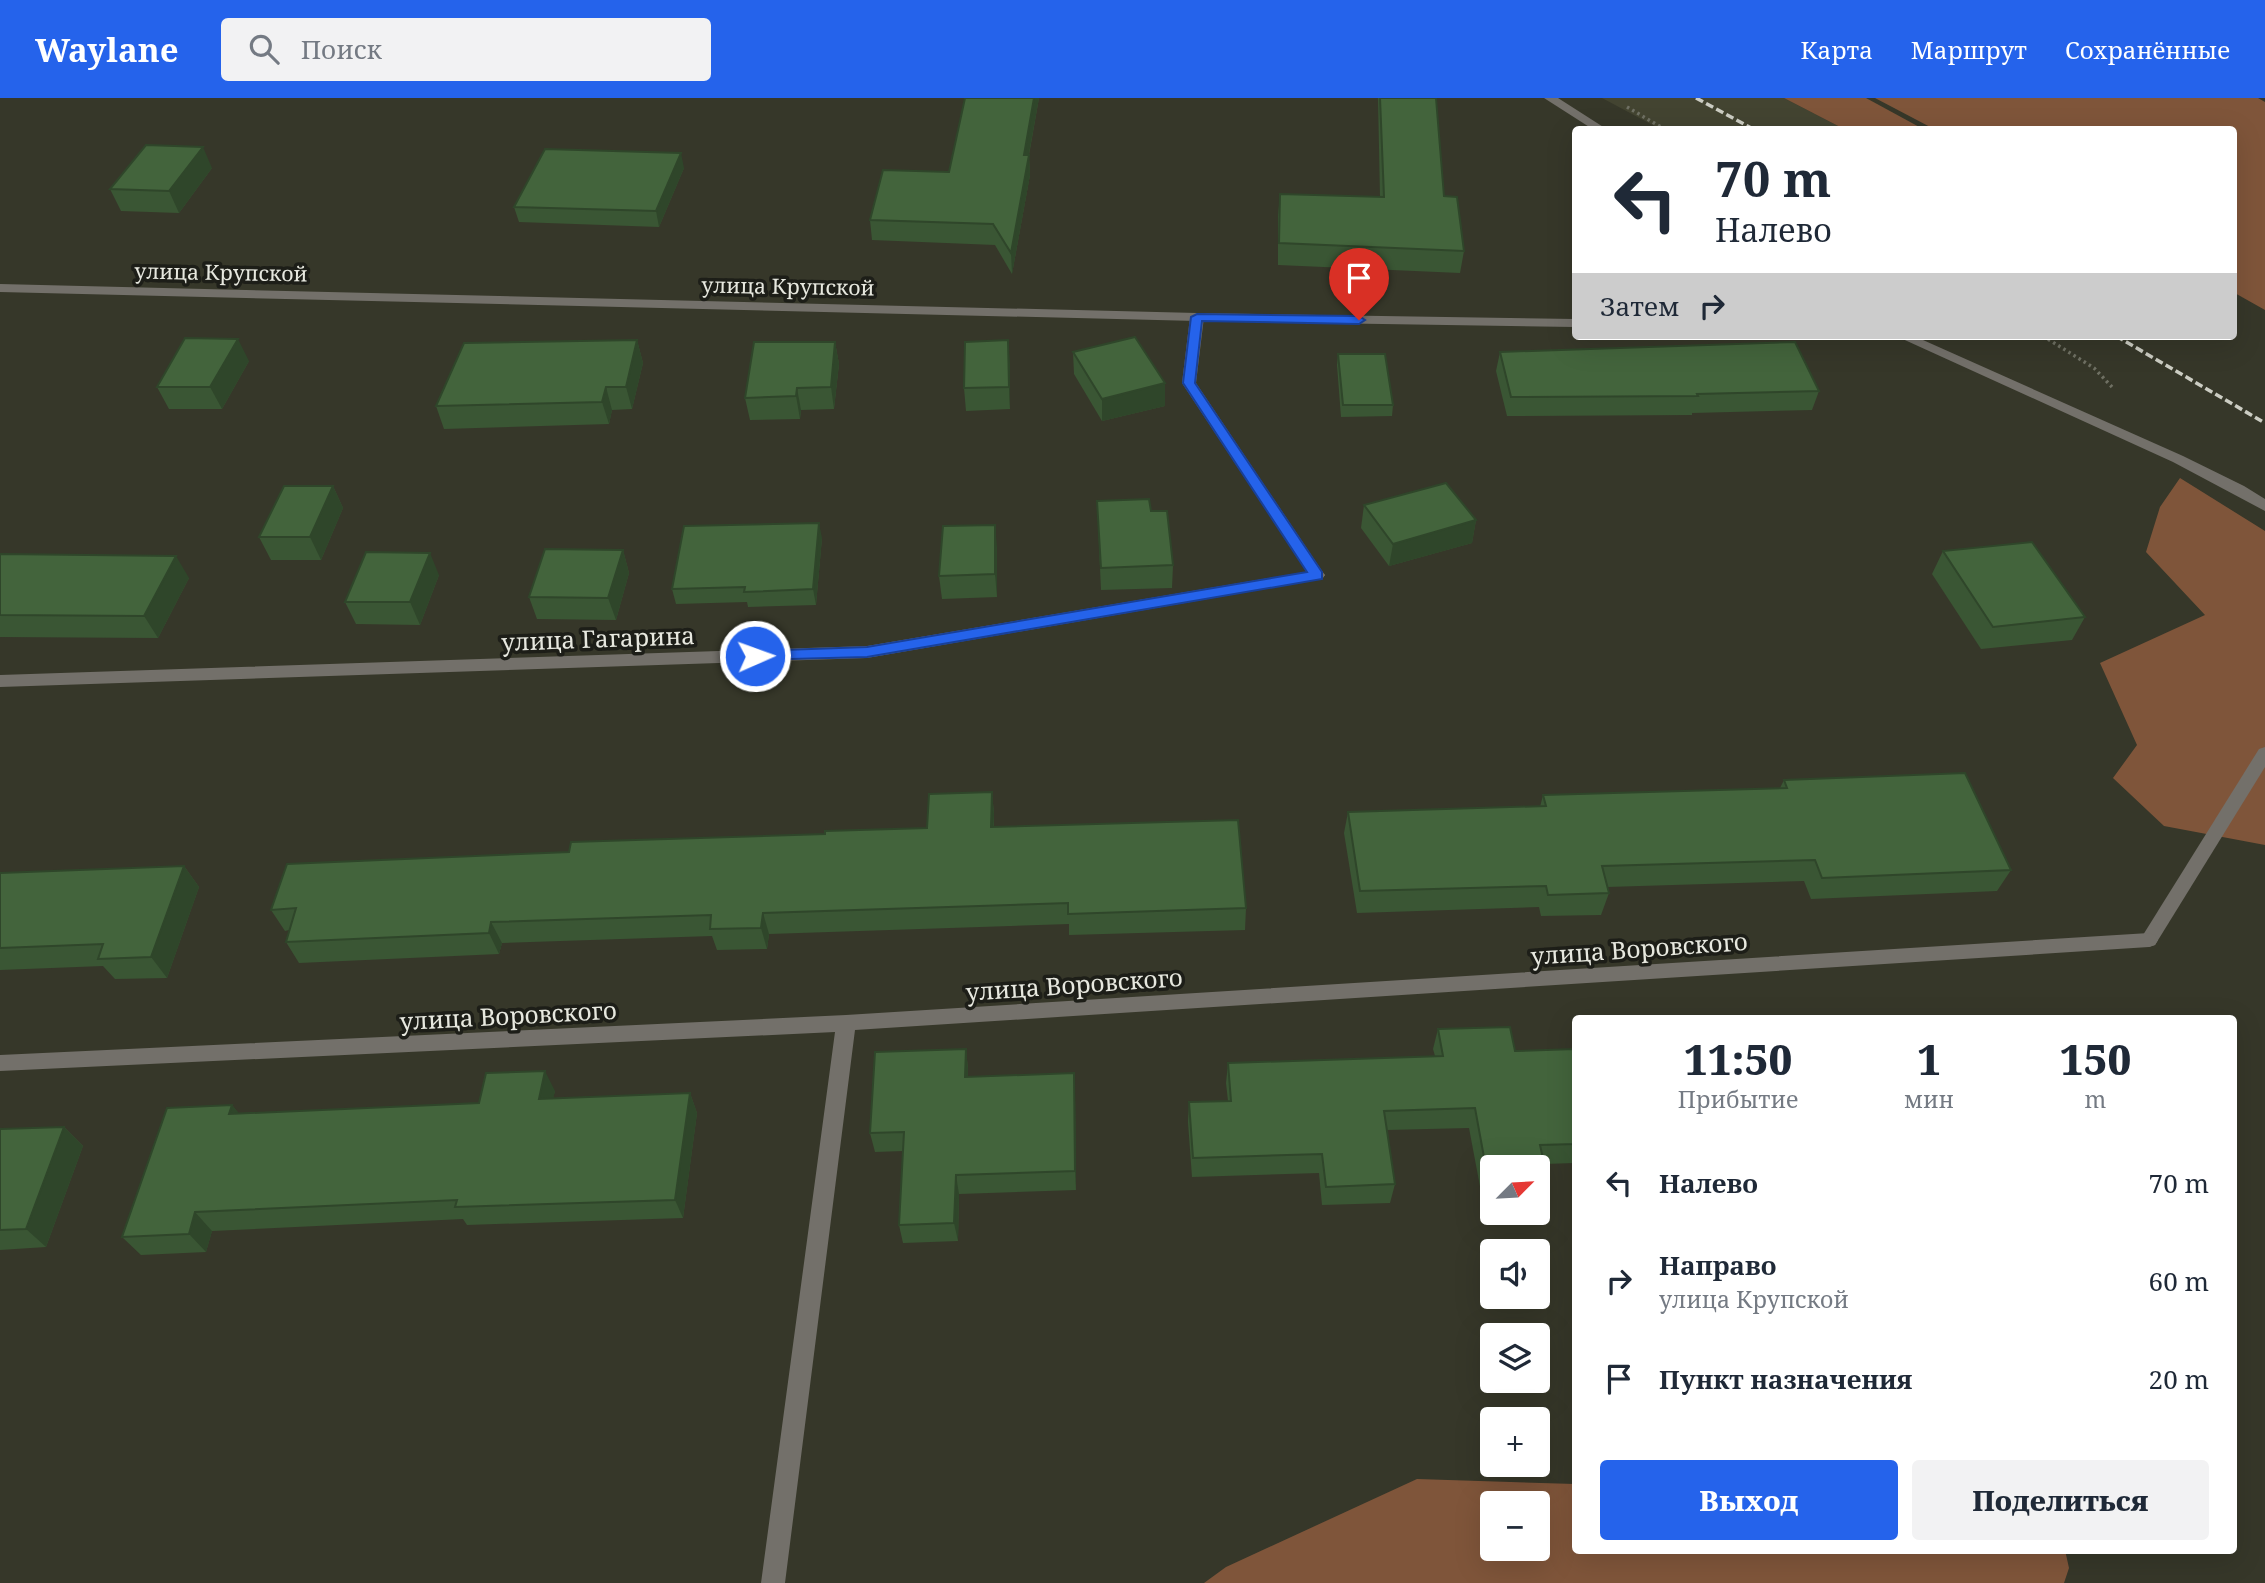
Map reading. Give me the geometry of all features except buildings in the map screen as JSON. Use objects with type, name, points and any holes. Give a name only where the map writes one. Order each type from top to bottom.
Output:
[{"type":"street","points":[[1550,98],[1596,126]]},
{"type":"street","name":"улица Крупской","points":[[0,288],[1572,324]]},
{"type":"street","name":"улица Гагарина","points":[[0,681],[867,652],[1317,575],[1189,383],[1197,317]]},
{"type":"street","points":[[1912,340],[2178,459],[2239,489],[2265,506]]},
{"type":"street","name":"улица Воровского","points":[[0,1063],[846,1023],[2149,940],[2265,753]]},
{"type":"street","points":[[773,1583],[846,1023]]},
{"type":"path","points":[[1623,104],[1659,126]]},
{"type":"shaded area","points":[[1602,98],[1784,98],[1838,126],[1654,126]]},
{"type":"shaded area","points":[[1784,98],[1866,98],[1917,126],[1838,126]]},
{"type":"shaded area","points":[[1875,98],[2258,98],[2265,102],[2265,310],[2237,294],[2237,126],[1928,126]]},
{"type":"shaded area","points":[[2180,478],[2265,531],[2265,845],[2164,826],[2113,778],[2137,745],[2100,663],[2205,615],[2146,552],[2160,507]]},
{"type":"shaded area","points":[[1417,1479],[1572,1484],[1572,1554],[2066,1554],[2069,1568],[2064,1583],[1204,1583],[1226,1567]]},
{"type":"railway","points":[[1696,98],[1748,126]]},
{"type":"railway","points":[[2123,340],[2265,423]]},
{"type":"route","points":[[755,656],[867,652],[1317,575],[1189,383],[1197,317],[1359,320]]}]
